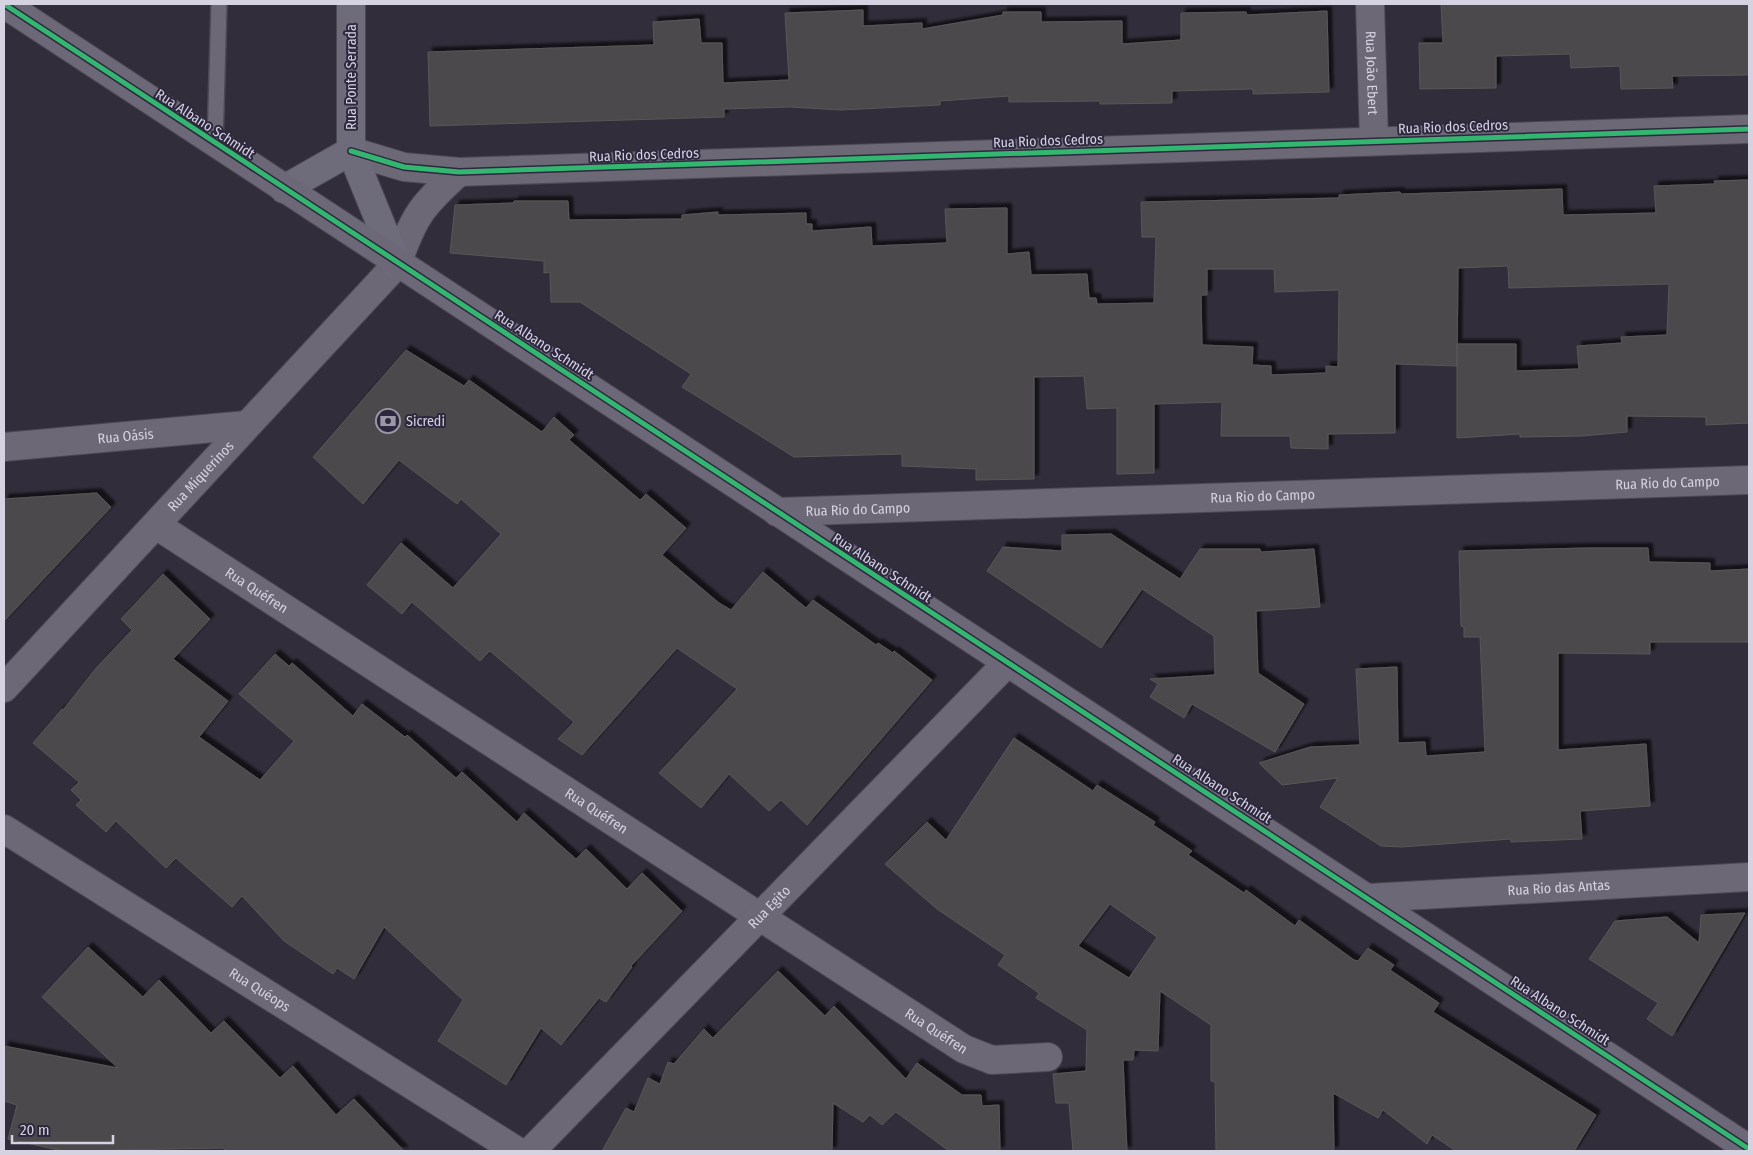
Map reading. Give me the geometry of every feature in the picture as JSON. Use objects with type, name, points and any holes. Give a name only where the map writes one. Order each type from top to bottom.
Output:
[{"type":"main road","name":"Rua Albano Schmidt","points":[[4,4],[1749,1149]]},
{"type":"street","name":"Rua Ponte Serrada","points":[[351,4],[351,151],[398,264]]},
{"type":"street","name":"Rua João Ebert","points":[[1370,4],[1374,141]]},
{"type":"street","name":"Rua Rio dos Cedros","points":[[351,151],[404,167],[459,172],[1749,129]]},
{"type":"street","points":[[284,189],[351,151]]},
{"type":"street","points":[[398,264],[410,228],[419,211],[459,172]]},
{"type":"street","name":"Rua Miquerinos","points":[[4,688],[398,264]]},
{"type":"street","name":"Rua Oásis","points":[[4,447],[247,426]]},
{"type":"street","name":"Rua Rio do Campo","points":[[777,512],[1749,480]]},
{"type":"street","name":"Rua Quéfren","points":[[156,525],[964,1048],[992,1060],[1048,1057]]},
{"type":"street","name":"Rua Egito","points":[[531,1151],[1007,663]]},
{"type":"street","name":"Rua Quéops","points":[[4,830],[517,1151]]},
{"type":"street","name":"Rua Rio das Antas","points":[[1368,898],[1749,877]]},
{"type":"lane","points":[[215,144],[218,4]]},
{"type":"building","points":[[1441,4],[1749,4],[1749,75],[1672,76],[1673,88],[1621,89],[1620,66],[1571,68],[1570,54],[1496,56],[1496,88],[1420,89],[1419,43],[1443,43]]},
{"type":"building","points":[[863,10],[863,26],[922,23],[922,29],[1003,15],[1003,12],[1041,12],[1041,22],[1122,21],[1122,44],[1181,40],[1181,13],[1246,12],[1247,15],[1327,11],[1329,92],[1253,94],[1253,89],[1172,91],[1172,103],[1100,104],[1100,101],[1009,102],[1009,96],[940,101],[940,105],[841,110],[790,107],[724,109],[724,117],[430,126],[428,52],[654,45],[653,22],[699,19],[701,43],[722,43],[723,83],[789,80],[785,13]]},
{"type":"building","points":[[1749,180],[1749,423],[1706,425],[1706,417],[1627,416],[1627,432],[1583,436],[1520,437],[1520,434],[1457,438],[1457,366],[1395,364],[1395,433],[1328,434],[1328,449],[1291,448],[1290,436],[1221,436],[1222,402],[1154,404],[1154,473],[1117,474],[1117,408],[1087,409],[1084,376],[1034,377],[1034,479],[976,480],[976,469],[902,466],[902,454],[794,457],[682,387],[691,374],[580,302],[551,302],[550,272],[544,273],[544,261],[450,253],[455,205],[514,203],[514,201],[568,201],[569,220],[682,219],[682,215],[718,212],[718,215],[806,213],[806,224],[812,224],[812,231],[871,227],[872,246],[947,243],[945,209],[1007,208],[1007,254],[1029,252],[1031,275],[1087,274],[1089,298],[1096,298],[1097,304],[1154,303],[1156,237],[1142,237],[1141,202],[1339,198],[1339,195],[1400,192],[1401,194],[1562,189],[1563,215],[1656,213],[1654,186],[1715,184],[1714,181]],"holes":[[[1508,266],[1509,288],[1669,284],[1667,335],[1621,337],[1622,343],[1577,346],[1579,369],[1516,371],[1516,344],[1457,344],[1458,268]],[[1207,269],[1274,269],[1275,292],[1339,290],[1338,367],[1326,366],[1326,373],[1271,375],[1271,366],[1252,365],[1253,347],[1202,345],[1201,295],[1207,295]]]},
{"type":"building","points":[[406,350],[464,386],[469,380],[542,432],[554,417],[574,435],[569,440],[640,500],[646,494],[686,528],[662,555],[719,603],[731,610],[763,572],[806,608],[813,600],[876,645],[878,643],[893,653],[894,651],[932,680],[807,825],[781,800],[769,811],[729,774],[701,808],[659,773],[737,689],[677,648],[582,755],[558,739],[574,722],[490,651],[480,661],[412,602],[402,614],[367,585],[401,543],[453,588],[501,534],[461,499],[457,504],[399,460],[363,504],[313,457]]},
{"type":"building","points":[[97,493],[111,507],[4,621],[4,499]]},
{"type":"building","points":[[1111,534],[1180,579],[1200,549],[1260,549],[1261,552],[1314,549],[1320,607],[1256,611],[1258,673],[1304,704],[1275,752],[1192,704],[1184,718],[1150,697],[1158,684],[1150,679],[1215,675],[1214,636],[1142,589],[1101,648],[987,571],[1003,547],[1062,551],[1062,535]]},
{"type":"building","points":[[1648,548],[1649,562],[1710,563],[1710,571],[1749,569],[1749,642],[1650,642],[1650,654],[1558,653],[1558,750],[1646,744],[1650,806],[1580,811],[1582,839],[1511,842],[1511,839],[1402,847],[1381,846],[1320,807],[1338,778],[1282,785],[1259,763],[1310,747],[1360,745],[1356,669],[1397,667],[1398,743],[1425,742],[1426,756],[1485,752],[1480,637],[1464,637],[1464,627],[1461,626],[1459,551]]},
{"type":"building","points":[[163,574],[210,619],[173,659],[228,701],[199,737],[260,780],[294,741],[239,694],[275,654],[289,666],[292,663],[353,716],[362,704],[405,737],[407,735],[456,778],[462,772],[517,822],[524,813],[576,859],[586,849],[627,889],[642,873],[682,911],[631,966],[606,1002],[599,998],[561,1045],[541,1028],[506,1085],[438,1041],[463,1000],[384,927],[354,979],[337,968],[333,974],[284,941],[242,896],[232,907],[176,858],[166,868],[116,821],[106,832],[76,805],[81,800],[71,790],[79,782],[33,743],[63,710],[97,667],[132,630],[121,619]]},
{"type":"building","points":[[1014,738],[1093,791],[1097,785],[1155,822],[1153,825],[1192,851],[1188,855],[1244,893],[1246,890],[1295,926],[1299,920],[1354,960],[1358,961],[1368,948],[1394,965],[1390,970],[1439,1003],[1433,1012],[1596,1115],[1574,1151],[1456,1151],[1432,1135],[1427,1144],[1383,1110],[1378,1118],[1333,1093],[1334,1151],[1216,1151],[1215,1082],[1211,1081],[1211,1025],[1160,991],[1158,1051],[1134,1050],[1133,1060],[1123,1060],[1127,1151],[1073,1151],[1069,1103],[1056,1103],[1053,1074],[1086,1071],[1087,1030],[1036,998],[1039,993],[998,965],[1005,955],[937,909],[885,864],[927,822],[946,840]],"holes":[[[1110,904],[1157,937],[1129,978],[1078,946]]]},
{"type":"building","points":[[1745,913],[1672,1036],[1647,1019],[1658,1003],[1589,959],[1615,921],[1667,917],[1699,943],[1701,915]]},
{"type":"building","points":[[88,947],[143,997],[159,980],[211,1033],[224,1021],[280,1078],[293,1066],[336,1115],[354,1099],[404,1151],[226,1151],[223,1148],[63,1151],[8,1139],[17,1105],[4,1101],[4,1046],[118,1068],[42,997]]},
{"type":"building","points":[[778,971],[825,1016],[834,1006],[906,1079],[917,1063],[962,1095],[981,1095],[982,1106],[999,1105],[1000,1151],[949,1151],[896,1112],[882,1125],[870,1115],[863,1122],[833,1103],[832,1151],[602,1151],[626,1108],[634,1112],[648,1078],[660,1084],[668,1062],[674,1064],[704,1029],[713,1038]]},
{"type":"cycle path","points":[[4,4],[1749,1149]]},
{"type":"cycle path","points":[[351,151],[404,167],[459,172],[1749,129]]},
{"type":"place","name":"Sicredi","points":[[388,421]]}]
